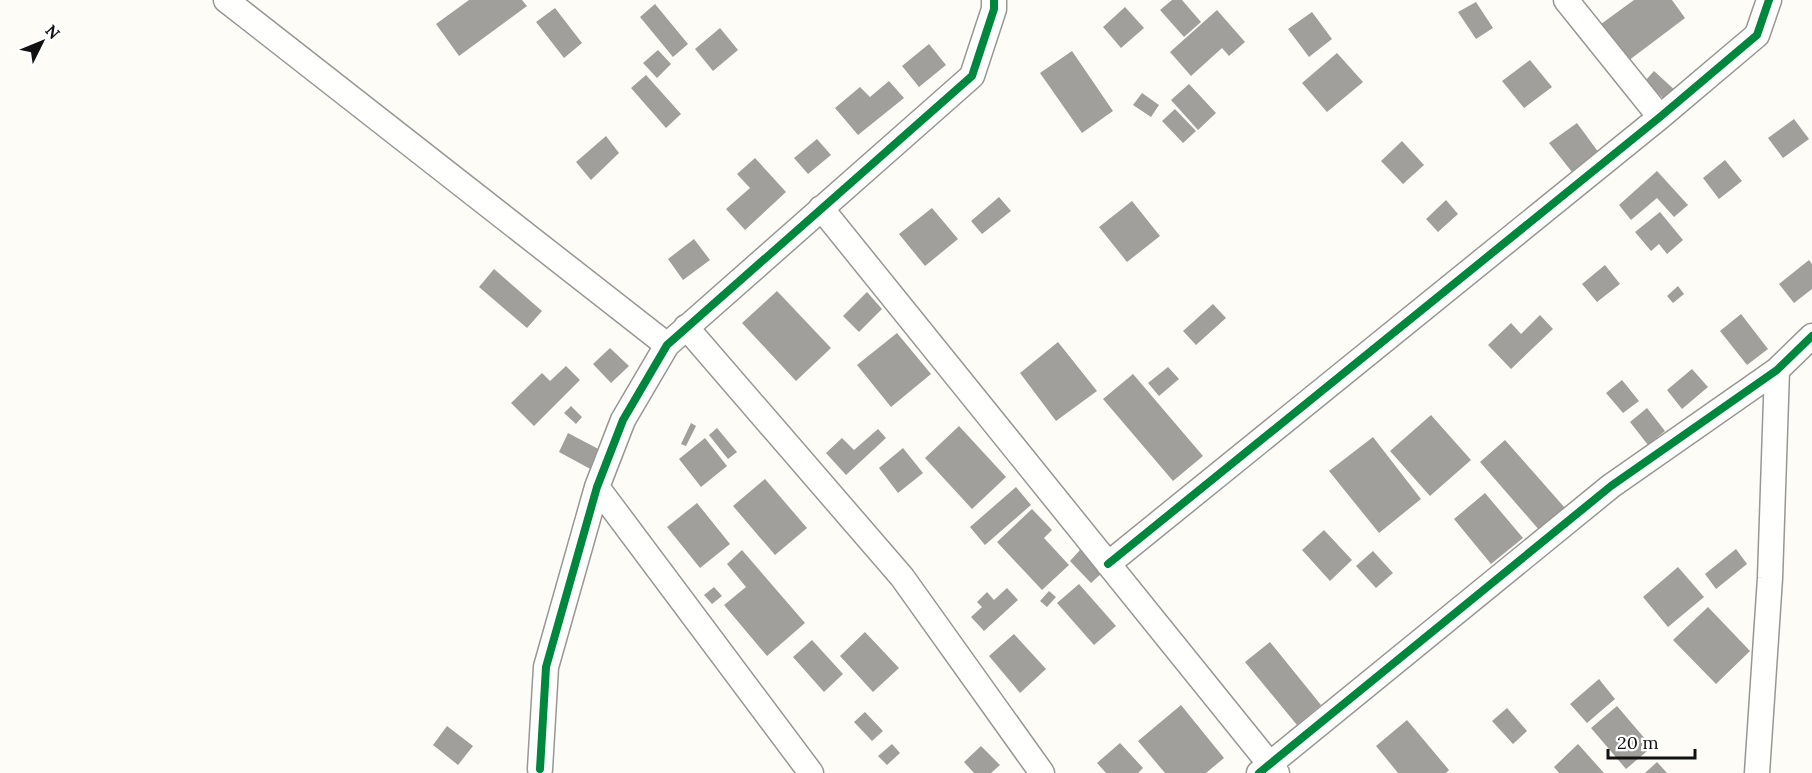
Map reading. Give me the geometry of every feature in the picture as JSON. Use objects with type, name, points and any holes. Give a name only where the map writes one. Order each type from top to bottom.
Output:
[{"type":"street","points":[[226,0],[667,345]]},
{"type":"street","points":[[540,769],[546,666],[597,487],[623,420],[667,345],[972,76],[994,9],[994,0]]},
{"type":"street","points":[[1566,0],[1660,117]]},
{"type":"street","points":[[1108,564],[1660,117],[1757,35],[1769,0]]},
{"type":"street","points":[[821,208],[1108,564],[1269,770],[1611,486],[1777,370],[1812,336]]},
{"type":"street","points":[[686,327],[902,577],[1042,773]]},
{"type":"street","points":[[1757,773],[1770,578],[1777,370]]},
{"type":"street","points":[[597,487],[811,773]]},
{"type":"building","points":[[469,0],[522,0],[527,6],[459,56],[436,24]]},
{"type":"building","points":[[1172,0],[1182,0],[1201,22],[1184,37],[1160,10]]},
{"type":"building","points":[[1634,0],[1672,0],[1685,18],[1628,61],[1601,24]]},
{"type":"building","points":[[1476,2],[1493,28],[1476,39],[1458,12]]},
{"type":"building","points":[[655,4],[688,44],[673,57],[640,17]]},
{"type":"building","points":[[1125,7],[1144,28],[1121,48],[1103,27]]},
{"type":"building","points":[[555,8],[582,43],[564,58],[536,22]]},
{"type":"building","points":[[1217,10],[1245,42],[1229,56],[1222,48],[1191,76],[1170,52]]},
{"type":"building","points":[[1312,12],[1332,39],[1309,57],[1288,29]]},
{"type":"building","points":[[720,28],[738,50],[713,71],[695,49]]},
{"type":"building","points":[[929,44],[946,65],[919,87],[902,66]]},
{"type":"building","points":[[658,50],[671,64],[657,78],[643,63]]},
{"type":"building","points":[[1072,51],[1113,111],[1082,133],[1040,73]]},
{"type":"building","points":[[1337,53],[1363,82],[1327,112],[1302,83]]},
{"type":"building","points":[[1530,60],[1552,87],[1524,108],[1502,81]]},
{"type":"building","points":[[1654,71],[1677,92],[1667,102],[1645,81]]},
{"type":"building","points":[[646,75],[681,114],[666,128],[631,88]]},
{"type":"building","points":[[889,81],[904,98],[858,135],[835,108],[860,87],[870,97]]},
{"type":"building","points":[[1189,84],[1216,113],[1198,130],[1171,100]]},
{"type":"building","points":[[1142,93],[1159,105],[1151,117],[1133,105]]},
{"type":"building","points":[[1175,109],[1196,131],[1183,143],[1162,121]]},
{"type":"building","points":[[1794,119],[1809,139],[1783,158],[1768,138]]},
{"type":"building","points":[[1577,123],[1599,153],[1572,172],[1549,143]]},
{"type":"building","points":[[606,136],[619,153],[591,180],[576,162]]},
{"type":"building","points":[[817,139],[831,155],[808,174],[794,158]]},
{"type":"building","points":[[1402,141],[1424,165],[1403,184],[1381,161]]},
{"type":"building","points":[[755,158],[786,192],[745,230],[726,209],[750,188],[737,174]]},
{"type":"building","points":[[1725,160],[1742,181],[1719,199],[1703,178]]},
{"type":"building","points":[[1657,171],[1688,205],[1674,217],[1657,198],[1631,220],[1619,205]]},
{"type":"building","points":[[999,197],[1011,211],[982,234],[971,221]]},
{"type":"building","points":[[1446,200],[1458,214],[1438,232],[1426,219]]},
{"type":"building","points":[[1132,201],[1160,236],[1127,262],[1099,227]]},
{"type":"building","points":[[932,208],[958,239],[925,266],[899,234]]},
{"type":"building","points":[[1660,212],[1683,240],[1667,254],[1659,244],[1651,251],[1635,232]]},
{"type":"building","points":[[694,239],[710,260],[683,280],[668,259]]},
{"type":"building","points":[[1809,260],[1812,264],[1812,289],[1794,303],[1779,284]]},
{"type":"building","points":[[1605,265],[1620,284],[1597,302],[1582,284]]},
{"type":"building","points":[[494,269],[542,311],[527,328],[479,287]]},
{"type":"building","points":[[1678,286],[1684,294],[1673,303],[1667,296]]},
{"type":"building","points":[[777,291],[831,348],[796,381],[742,323]]},
{"type":"building","points":[[867,292],[882,309],[859,332],[843,316]]},
{"type":"building","points":[[1213,304],[1226,318],[1196,345],[1183,331]]},
{"type":"building","points":[[1741,314],[1768,349],[1747,365],[1720,331]]},
{"type":"building","points":[[1540,315],[1553,329],[1511,369],[1488,345],[1511,323],[1521,334]]},
{"type":"building","points":[[897,333],[931,374],[891,407],[857,365]]},
{"type":"building","points":[[1058,342],[1097,391],[1056,421],[1020,373]]},
{"type":"building","points":[[610,348],[629,366],[611,383],[593,364]]},
{"type":"building","points":[[566,366],[580,380],[534,426],[511,403],[542,373],[550,381]]},
{"type":"building","points":[[1168,367],[1179,379],[1159,396],[1148,383]]},
{"type":"building","points":[[1692,369],[1708,387],[1682,409],[1667,390]]},
{"type":"building","points":[[1133,374],[1203,456],[1173,481],[1103,399]]},
{"type":"building","points":[[1622,380],[1639,401],[1623,413],[1606,393]]},
{"type":"building","points":[[571,406],[582,417],[576,424],[564,413]]},
{"type":"building","points":[[1647,408],[1665,431],[1648,445],[1630,422]]},
{"type":"building","points":[[1431,415],[1471,460],[1430,496],[1390,451]]},
{"type":"building","points":[[691,423],[696,426],[686,446],[681,444]]},
{"type":"building","points":[[959,426],[1006,477],[972,509],[925,458]]},
{"type":"building","points":[[717,428],[737,452],[728,459],[709,435]]},
{"type":"building","points":[[878,429],[886,438],[846,475],[826,453],[842,438],[854,450]]},
{"type":"building","points":[[568,433],[604,452],[594,471],[559,452]]},
{"type":"building","points":[[1373,437],[1421,499],[1379,533],[1329,471]]},
{"type":"building","points":[[705,438],[727,466],[701,487],[679,459]]},
{"type":"building","points":[[1505,440],[1565,508],[1540,531],[1480,462]]},
{"type":"building","points":[[903,448],[923,473],[898,493],[879,468]]},
{"type":"building","points":[[765,479],[807,528],[775,555],[733,506]]},
{"type":"building","points":[[1016,487],[1031,505],[985,545],[970,527]]},
{"type":"building","points":[[1485,493],[1523,538],[1491,564],[1454,519]]},
{"type":"building","points":[[697,503],[730,544],[700,568],[667,527]]},
{"type":"building","points":[[1032,509],[1052,530],[1044,538],[1069,565],[1042,590],[997,542]]},
{"type":"building","points":[[1324,530],[1352,560],[1330,581],[1302,550]]},
{"type":"building","points":[[1736,549],[1747,564],[1716,589],[1705,574]]},
{"type":"building","points":[[742,550],[805,623],[767,656],[724,605],[746,587],[727,564]]},
{"type":"building","points":[[1080,550],[1102,573],[1091,583],[1070,561]]},
{"type":"building","points":[[1373,551],[1393,573],[1376,588],[1356,566]]},
{"type":"building","points":[[1678,567],[1704,597],[1668,627],[1643,597]]},
{"type":"building","points":[[1079,584],[1116,626],[1094,645],[1057,603]]},
{"type":"building","points":[[714,587],[722,596],[712,604],[704,595]]},
{"type":"building","points":[[1007,588],[1018,600],[984,631],[971,617],[982,607],[977,602],[987,592],[994,600]]},
{"type":"building","points":[[1049,591],[1056,597],[1047,607],[1040,601]]},
{"type":"building","points":[[1708,607],[1750,651],[1716,684],[1673,640]]},
{"type":"building","points":[[865,632],[899,668],[873,692],[840,656]]},
{"type":"building","points":[[1014,634],[1046,669],[1020,693],[989,656]]},
{"type":"building","points":[[812,640],[843,674],[824,692],[793,657]]},
{"type":"building","points":[[1270,642],[1321,705],[1297,725],[1245,662]]},
{"type":"building","points":[[1599,679],[1615,699],[1587,723],[1570,704]]},
{"type":"building","points":[[1181,705],[1224,758],[1206,773],[1165,773],[1138,741]]},
{"type":"building","points":[[1617,706],[1652,747],[1626,769],[1591,728]]},
{"type":"building","points":[[1507,708],[1527,731],[1513,744],[1492,721]]},
{"type":"building","points":[[865,712],[883,731],[872,741],[854,722]]},
{"type":"building","points":[[1407,720],[1449,770],[1446,773],[1398,773],[1376,746]]},
{"type":"building","points":[[447,726],[473,746],[458,765],[433,745]]},
{"type":"building","points":[[1120,743],[1143,768],[1138,773],[1106,773],[1097,763]]},
{"type":"building","points":[[892,744],[900,753],[887,765],[878,756]]},
{"type":"building","points":[[1578,744],[1604,773],[1559,773],[1554,767]]},
{"type":"building","points":[[981,746],[1000,765],[991,773],[974,773],[964,762]]},
{"type":"building","points":[[1657,762],[1667,773],[1645,773]]},
{"type":"cycle path","points":[[540,769],[546,667],[597,487],[623,420],[667,345],[972,76],[994,9],[994,0]]},
{"type":"cycle path","points":[[1108,564],[1660,117],[1757,35],[1769,0]]},
{"type":"cycle path","points":[[1259,773],[1611,486],[1777,370],[1812,336]]}]
